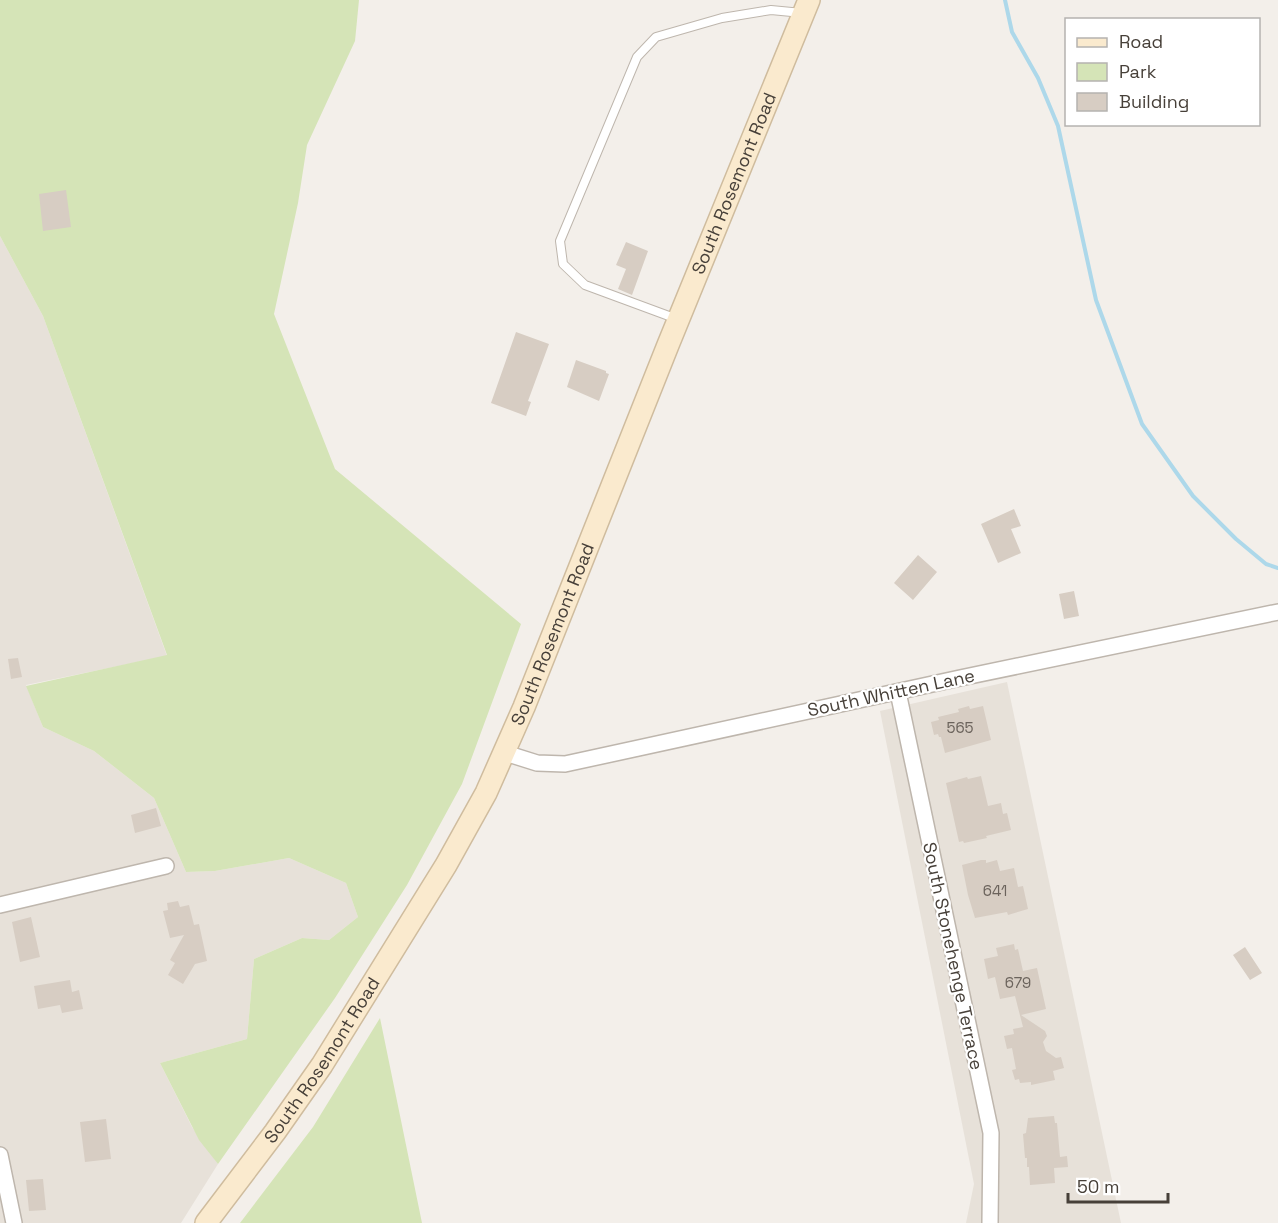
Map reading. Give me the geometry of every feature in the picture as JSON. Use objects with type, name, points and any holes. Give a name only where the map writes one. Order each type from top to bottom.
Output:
[{"type":"main road","name":"South Rosemont Road","points":[[206,1223],[275,1132],[336,1044],[446,865],[505,753],[678,320],[807,7]]},
{"type":"street","name":"South Whitten Lane","points":[[505,753],[537,763],[565,764],[1278,612]]},
{"type":"street","name":"South Stonehenge Terrace","points":[[898,692],[991,1133],[990,1223]]},
{"type":"street","points":[[0,905],[166,867]]},
{"type":"street","points":[[0,1155],[15,1223]]},
{"type":"lane","points":[[678,320],[585,285],[563,264],[560,241],[637,57],[656,38],[722,18],[807,7]]},
{"type":"shaded area","points":[[0,236],[43,316],[167,656],[26,685],[43,727],[94,751],[154,798],[186,872],[215,871],[289,858],[346,883],[358,917],[329,940],[302,938],[254,959],[247,1039],[160,1063],[192,1127],[218,1164],[181,1223],[0,1223]]},
{"type":"shaded area","points":[[1007,682],[1121,1223],[966,1223],[974,1184],[880,711]]},
{"type":"green space","points":[[0,0],[359,0],[355,41],[307,145],[298,203],[274,314],[335,469],[521,624],[462,784],[407,885],[335,998],[218,1164],[199,1140],[160,1063],[247,1039],[254,959],[302,938],[329,940],[358,917],[346,883],[289,858],[215,871],[186,872],[154,798],[94,751],[43,727],[26,686],[167,655],[43,316],[0,236]]},
{"type":"green space","points":[[380,1018],[422,1223],[240,1223],[313,1127]]},
{"type":"building","points":[[66,190],[71,227],[43,231],[39,194]]},
{"type":"building","points":[[626,242],[648,251],[632,295],[618,289],[626,269],[616,265]]},
{"type":"building","points":[[516,332],[549,344],[528,401],[531,402],[526,416],[491,403]]},
{"type":"building","points":[[576,360],[609,374],[599,401],[567,387]]},
{"type":"building","points":[[1014,509],[1021,526],[1011,529],[1021,553],[998,563],[981,524]]},
{"type":"building","points":[[918,555],[937,572],[913,600],[894,583]]},
{"type":"building","points":[[1074,591],[1079,616],[1064,619],[1059,594]]},
{"type":"building","points":[[18,658],[22,677],[11,679],[8,659]]},
{"type":"building","points":[[969,706],[970,709],[983,706],[991,740],[945,753],[941,737],[938,734],[934,735],[931,722],[939,720],[938,717],[959,712],[958,709]]},
{"type":"building","points":[[981,776],[988,806],[1001,803],[1003,814],[1007,813],[1011,830],[986,836],[987,838],[959,842],[946,783]]},
{"type":"building","points":[[156,808],[161,826],[135,833],[131,815]]},
{"type":"building","points":[[986,860],[986,863],[997,860],[1000,871],[1014,868],[1018,887],[1023,886],[1028,909],[1008,915],[1007,912],[975,918],[962,865]]},
{"type":"building","points":[[178,901],[180,907],[189,905],[194,925],[199,924],[207,961],[195,964],[183,984],[168,975],[175,963],[170,960],[184,935],[170,938],[163,911],[168,910],[167,903]]},
{"type":"building","points":[[31,917],[40,957],[20,962],[12,922]]},
{"type":"building","points":[[1014,944],[1015,950],[1018,949],[1023,971],[1037,968],[1046,1009],[1021,1015],[1045,1031],[1047,1036],[1043,1042],[1046,1051],[1056,1058],[1061,1057],[1064,1068],[1053,1071],[1055,1080],[1031,1085],[1031,1082],[1020,1083],[1019,1079],[1015,1080],[1012,1070],[1016,1069],[1012,1048],[1007,1049],[1004,1036],[1014,1034],[1013,1029],[1023,1027],[1015,996],[1000,999],[995,977],[988,979],[984,959],[998,956],[996,948]]},
{"type":"building","points":[[1245,947],[1262,973],[1250,980],[1233,955]]},
{"type":"building","points":[[70,980],[72,992],[79,990],[83,1009],[62,1013],[60,1005],[38,1009],[34,986]]},
{"type":"building","points":[[1054,1116],[1055,1123],[1057,1123],[1060,1157],[1067,1156],[1068,1167],[1054,1168],[1055,1183],[1030,1185],[1023,1134],[1026,1133],[1028,1118]]},
{"type":"building","points":[[106,1119],[111,1159],[85,1162],[80,1122]]},
{"type":"building","points":[[43,1179],[46,1210],[29,1211],[26,1180]]},
{"type":"waterway","points":[[1005,0],[1012,32],[1038,78],[1058,126],[1096,300],[1142,424],[1193,496],[1236,539],[1266,564],[1278,568]]}]
